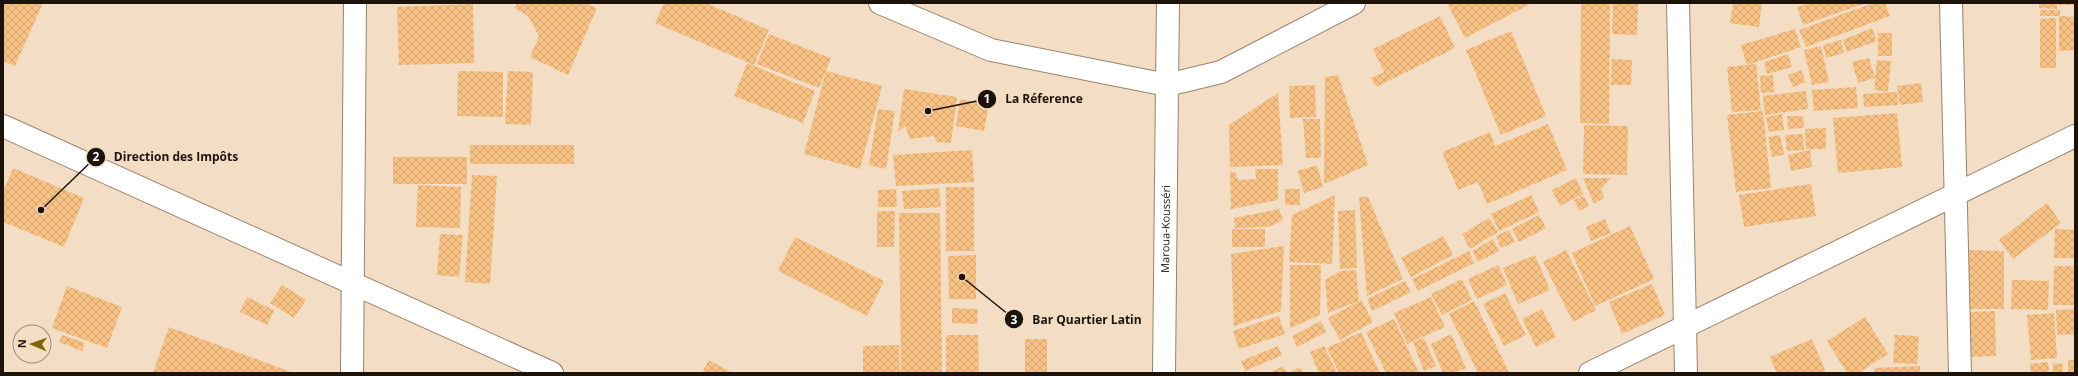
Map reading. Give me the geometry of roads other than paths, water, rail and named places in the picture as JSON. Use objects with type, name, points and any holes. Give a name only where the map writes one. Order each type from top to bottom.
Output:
[{"type":"main road","points":[[352,373],[355,3]]},
{"type":"main road","points":[[880,3],[991,50],[1167,85],[1221,72],[1354,3]]},
{"type":"main road","name":"Maroua-Kousséri","points":[[1164,373],[1168,3]]},
{"type":"main road","points":[[1678,3],[1686,373]]},
{"type":"main road","points":[[1951,3],[1957,193],[1960,373]]},
{"type":"main road","points":[[3,126],[353,282],[552,373]]},
{"type":"main road","points":[[1590,373],[2075,136]]},
{"type":"place","name":"La Réference","points":[[928,111]]},
{"type":"place","name":"Direction des Impôts","points":[[41,210]]},
{"type":"place","name":"Bar Quartier Latin","points":[[962,277]]}]
